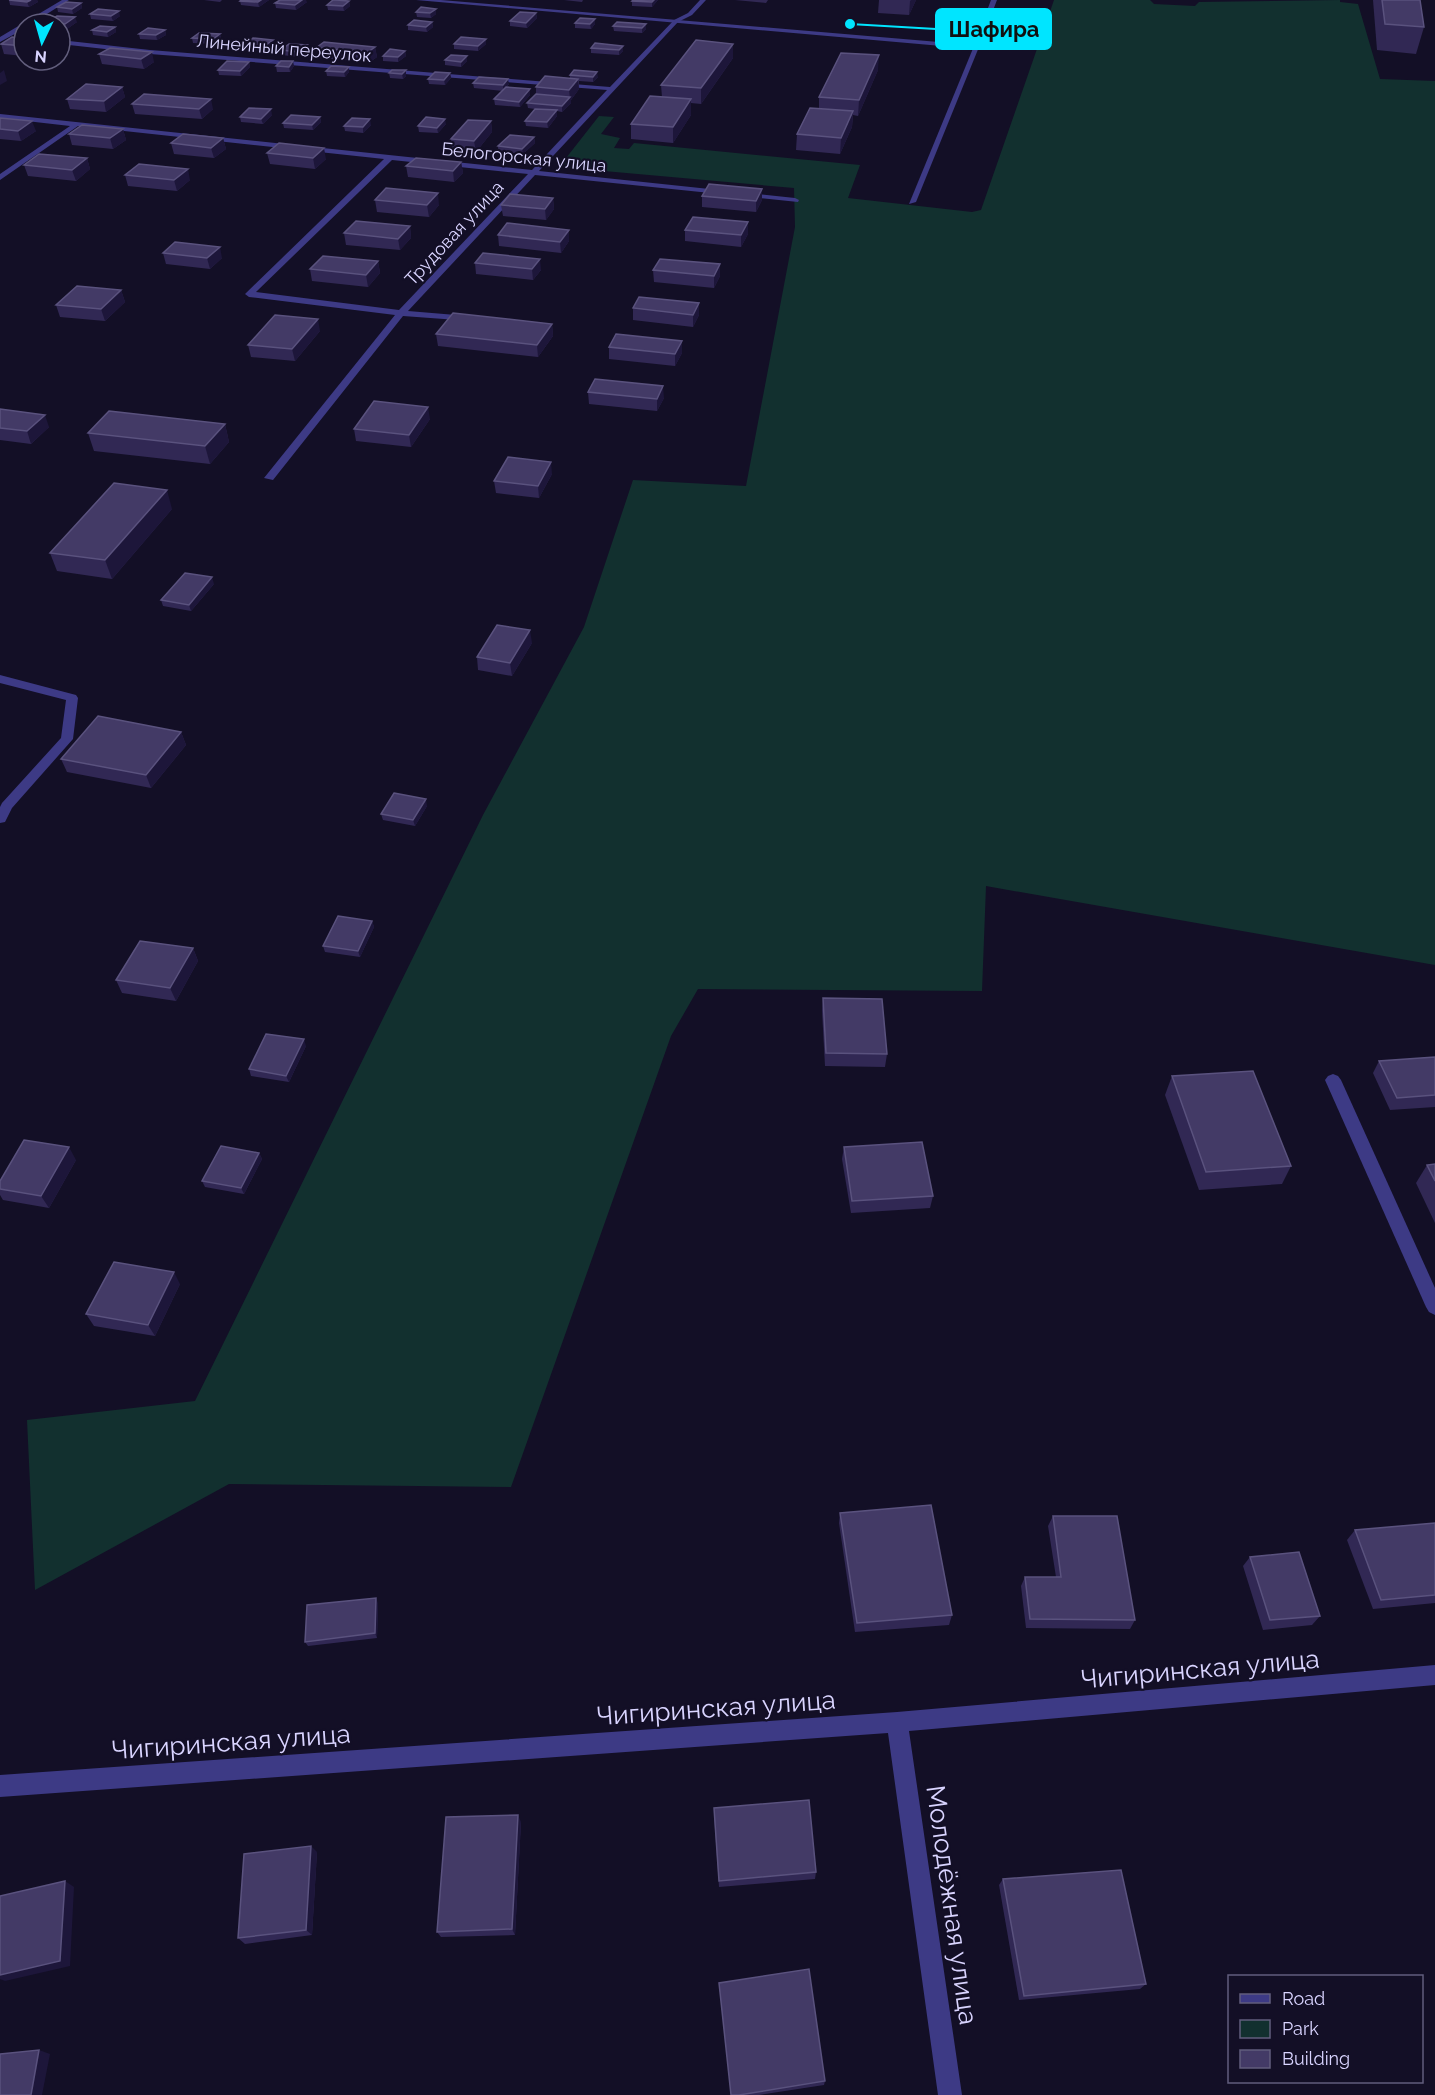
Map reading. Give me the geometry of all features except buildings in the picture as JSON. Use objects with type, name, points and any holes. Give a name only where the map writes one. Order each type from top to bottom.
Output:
[{"type":"street","points":[[46,12],[66,0]]},
{"type":"street","points":[[418,0],[976,48]]},
{"type":"street","name":"Трудовая улица","points":[[269,478],[401,313],[676,21],[690,14],[703,0]]},
{"type":"street","points":[[912,202],[994,0]]},
{"type":"street","name":"Линейный переулок","points":[[72,43],[150,52],[614,89]]},
{"type":"street","name":"Белогорская улица","points":[[0,116],[795,200]]},
{"type":"street","points":[[0,178],[77,124]]},
{"type":"street","points":[[389,158],[249,294],[478,320]]},
{"type":"street","points":[[0,679],[72,698],[67,739],[8,806],[0,819]]},
{"type":"street","points":[[1333,1080],[1435,1307]]},
{"type":"street","name":"Чигиринская улица","points":[[0,1786],[897,1722],[1435,1675]]},
{"type":"street","name":"Молодёжная улица","points":[[897,1722],[950,2095]]},
{"type":"green space","points":[[1054,0],[1150,0],[1154,4],[1195,6],[1199,2],[1340,0],[1340,2],[1358,4],[1380,79],[1435,81],[1435,965],[986,886],[982,991],[698,989],[671,1036],[511,1487],[229,1484],[35,1590],[27,1420],[195,1401],[483,815],[584,627],[633,480],[746,486],[795,227],[794,188],[559,167],[599,116],[614,117],[601,134],[620,138],[614,148],[629,149],[634,143],[860,165],[848,198],[972,212],[981,210]]},
{"type":"place","name":"Шафира","points":[[850,24]]}]
